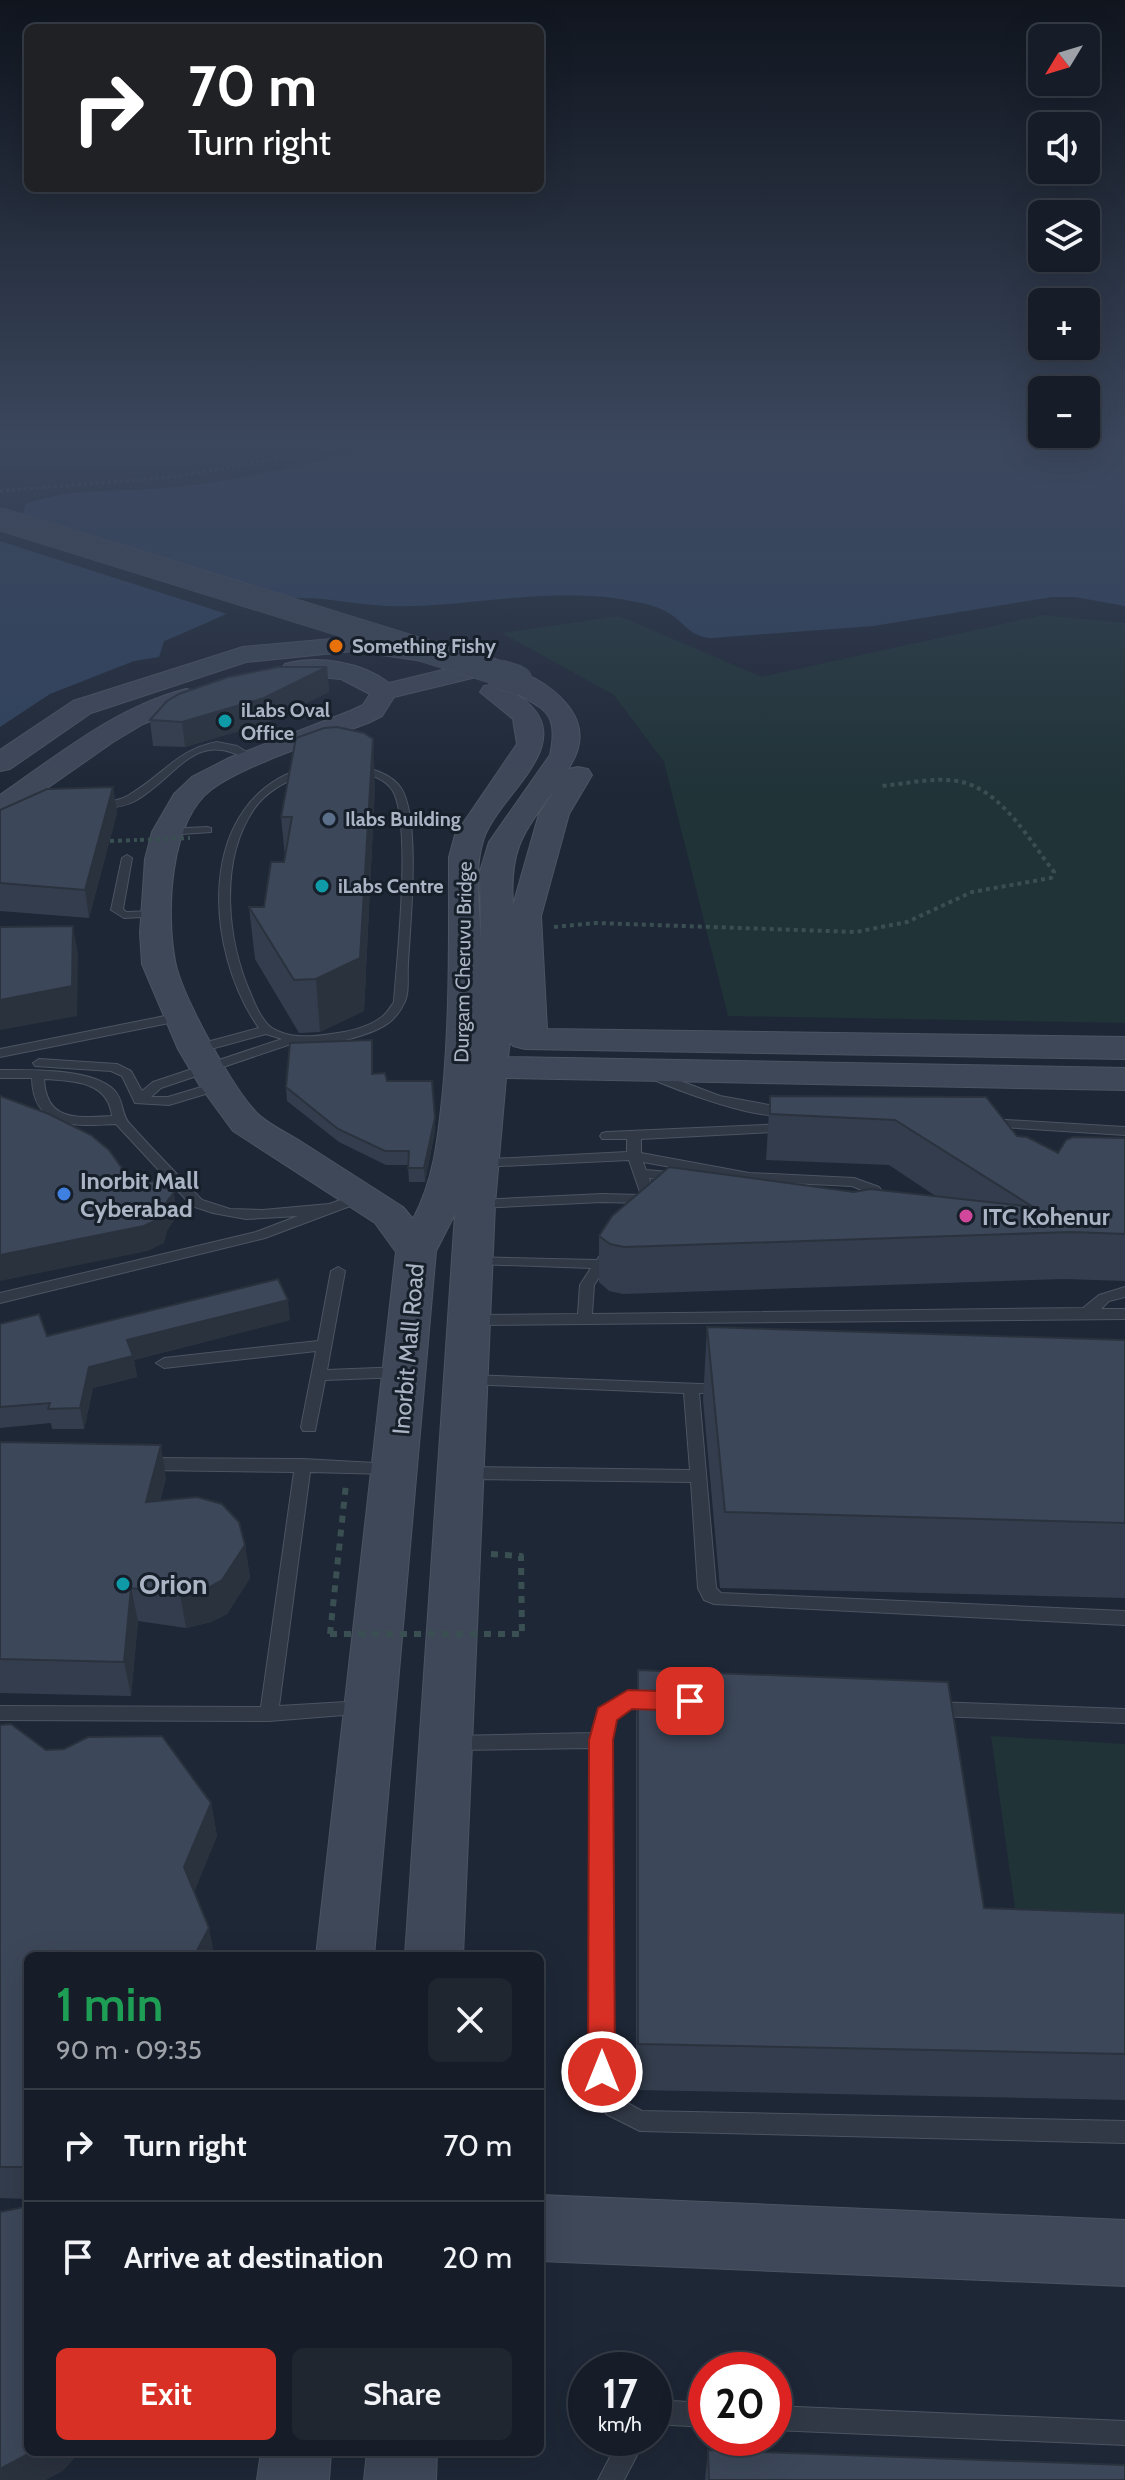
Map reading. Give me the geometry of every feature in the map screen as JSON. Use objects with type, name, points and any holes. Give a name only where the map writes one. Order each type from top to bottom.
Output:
[{"type":"main road","name":"Durgam Cheruvu Bridge","points":[[90,562],[501,679],[533,727],[531,744],[477,823],[464,857],[466,1028],[455,1161],[447,1191],[416,1251]]},
{"type":"main road","name":"Durgam Cheruvu Bridge","points":[[134,562],[501,679],[560,709],[567,726],[568,741],[564,755],[504,842],[495,871],[498,928],[491,1053],[477,1184]]},
{"type":"main road","points":[[0,763],[82,707],[243,655],[354,644],[421,652],[501,679]]},
{"type":"main road","points":[[371,684],[414,663]]},
{"type":"main road","points":[[0,808],[103,736],[171,703],[255,676],[292,669],[338,670],[371,684],[501,679],[547,683],[578,705],[590,741],[583,766],[554,814],[525,916],[530,1039]]},
{"type":"main road","name":"Inorbit Mall Road","points":[[345,1952],[398,1468],[416,1251],[389,1215],[364,1196],[297,1158],[246,1123],[207,1068],[180,1017],[159,964],[156,914],[160,859],[166,836],[184,800],[202,783],[373,710],[371,684]]},
{"type":"main road","points":[[491,1053],[530,1039],[1125,1048]]},
{"type":"main road","points":[[491,1053],[642,1069],[1125,1079]]},
{"type":"main road","points":[[434,1952],[477,1184]]},
{"type":"main road","points":[[544,2228],[1125,2253]]},
{"type":"main road","points":[[293,2480],[296,2456]]},
{"type":"main road","points":[[400,2480],[402,2456]]},
{"type":"lane","points":[[89,807],[116,805],[132,798],[182,760],[205,748],[230,747],[253,759]]},
{"type":"lane","points":[[140,1100],[157,1085],[291,1040],[352,1035],[372,1028],[387,1019],[400,1002],[403,806],[398,791],[377,774],[346,768]]},
{"type":"lane","points":[[291,1040],[266,1030],[252,1014],[241,993],[229,944],[224,905],[229,858],[237,828],[250,807],[273,785],[304,771],[318,769]]},
{"type":"lane","points":[[166,836],[207,830]]},
{"type":"lane","points":[[127,858],[117,910],[124,915],[156,914]]},
{"type":"lane","points":[[0,1053],[180,1017]]},
{"type":"lane","points":[[140,1100],[169,1101],[207,1068],[266,1030]]},
{"type":"lane","points":[[0,1074],[113,1067],[127,1074],[140,1100]]},
{"type":"lane","points":[[642,1069],[700,1100],[756,1118],[806,1129]]},
{"type":"lane","points":[[39,1070],[36,1094],[39,1103],[50,1112],[80,1123],[119,1120]]},
{"type":"lane","points":[[39,1070],[92,1082],[109,1091],[118,1104],[119,1120],[197,1203],[230,1215],[332,1208]]},
{"type":"lane","points":[[607,1136],[803,1113]]},
{"type":"lane","points":[[970,1122],[1125,1131]]},
{"type":"lane","points":[[634,1135],[634,1156],[640,1173],[658,1201]]},
{"type":"lane","points":[[477,1184],[634,1156],[693,1164],[749,1177],[863,1184],[879,1197],[876,1222]]},
{"type":"lane","points":[[640,1173],[670,1174],[693,1182]]},
{"type":"lane","points":[[477,1184],[658,1201]]},
{"type":"lane","points":[[0,1298],[260,1235],[364,1196]]},
{"type":"lane","points":[[585,1316],[587,1285],[598,1264],[628,1226],[658,1201]]},
{"type":"lane","points":[[472,1260],[598,1264]]},
{"type":"lane","points":[[309,1427],[338,1271]]},
{"type":"lane","points":[[1087,1313],[1104,1298],[1125,1292]]},
{"type":"lane","points":[[469,1320],[585,1316],[1125,1314]]},
{"type":"lane","points":[[164,1363],[324,1345]]},
{"type":"lane","points":[[319,1375],[406,1372]]},
{"type":"lane","points":[[466,1380],[737,1390]]},
{"type":"lane","points":[[691,1388],[707,1588],[714,1597],[1125,1618]]},
{"type":"lane","points":[[128,1464],[398,1468]]},
{"type":"lane","points":[[269,1714],[303,1465]]},
{"type":"lane","points":[[461,1473],[699,1476]]},
{"type":"lane","points":[[675,1701],[628,1699],[606,1715],[601,1740],[602,2072],[614,2107],[640,2121],[1125,2132]]},
{"type":"lane","points":[[0,1713],[269,1714],[370,1707]]},
{"type":"lane","points":[[908,1708],[1125,1716]]},
{"type":"lane","points":[[448,1743],[601,1740]]},
{"type":"lane","points":[[792,2419],[1125,2433]]},
{"type":"lane","points":[[610,2480],[624,2456]]},
{"type":"path","points":[[525,930],[596,923],[856,932],[907,922],[972,892],[1051,878],[1054,872],[988,793],[964,782],[948,780],[881,786]]},
{"type":"path","points":[[110,841],[166,836]]},
{"type":"path","points":[[348,1467],[330,1634],[522,1634],[521,1556]]},
{"type":"green space","points":[[1043,615],[1125,623],[1125,1023],[728,1016],[664,762],[614,695],[502,633],[619,616],[762,677]]},
{"type":"green space","points":[[991,1736],[1125,1744],[1125,1921],[1016,1916]]},
{"type":"water","points":[[0,562],[1125,562],[1125,606],[1075,597],[1052,597],[873,626],[712,638],[692,632],[661,609],[614,598],[557,595],[416,606],[284,599],[237,610],[164,641],[159,657],[134,661],[50,694],[0,727]]},
{"type":"pier","points":[[64,562],[122,562],[252,608],[230,615]]},
{"type":"building","points":[[278,667],[327,667],[264,698],[182,722],[150,720],[167,701],[179,694],[228,677]]},
{"type":"building","name":"iLabs Centre","points":[[337,727],[364,733],[373,739],[360,958],[316,979],[294,980],[249,907],[264,907],[271,862],[284,862],[292,817],[281,817],[296,738],[324,728]]},
{"type":"building","points":[[113,787],[85,890],[0,883],[0,810],[47,789]]},
{"type":"building","points":[[73,926],[72,986],[0,1000],[0,927]]},
{"type":"building","points":[[372,1040],[372,1074],[385,1073],[387,1081],[432,1081],[435,1118],[424,1168],[408,1168],[409,1151],[385,1151],[338,1129],[286,1087],[290,1043]]},
{"type":"building","name":"Inorbit Mall Cyberabad","points":[[0,1096],[49,1114],[91,1135],[109,1150],[132,1182],[158,1181],[174,1192],[164,1206],[161,1218],[144,1226],[0,1255]]},
{"type":"building","points":[[770,1096],[986,1097],[1017,1136],[1027,1137],[1058,1153],[1066,1140],[1073,1137],[1125,1138],[1125,1234],[1072,1232],[624,1247],[610,1244],[599,1236],[612,1216],[669,1167],[854,1192],[870,1189],[1033,1207],[895,1120],[770,1114]]},
{"type":"building","points":[[278,1279],[288,1300],[127,1340],[133,1356],[89,1367],[80,1408],[48,1409],[50,1403],[0,1407],[0,1324],[39,1314],[47,1336]]},
{"type":"building","points":[[707,1327],[1125,1340],[1125,1523],[725,1512]]},
{"type":"building","name":"Orion","points":[[0,1442],[161,1445],[146,1502],[197,1497],[222,1504],[239,1522],[245,1545],[222,1580],[206,1589],[180,1594],[131,1588],[124,1662],[0,1659]]},
{"type":"building","points":[[638,1670],[948,1682],[984,1908],[1125,1913],[1125,2054],[638,2044]]},
{"type":"building","points":[[11,1724],[46,1750],[64,1749],[88,1737],[162,1736],[211,1803],[184,1867],[209,1928],[196,1952],[24,1952],[24,2167],[0,2167],[0,1725]]},
{"type":"building","points":[[24,2207],[24,2456],[0,2469],[0,2212]]},
{"type":"building","points":[[792,2453],[1125,2465],[1125,2480],[709,2480],[708,2456],[792,2456]]},
{"type":"place","name":"Something Fishy","points":[[336,646]]},
{"type":"place","name":"iLabs Oval Office","points":[[225,721]]},
{"type":"place","name":"Ilabs Building","points":[[329,819]]},
{"type":"place","name":"iLabs Centre","points":[[322,886]]},
{"type":"place","name":"Inorbit Mall Cyberabad","points":[[64,1194]]},
{"type":"place","name":"ITC Kohenur","points":[[966,1216]]},
{"type":"place","name":"Orion","points":[[123,1584]]},
{"type":"route","points":[[602,2072],[601,1740],[606,1715],[628,1699],[690,1701]]}]
